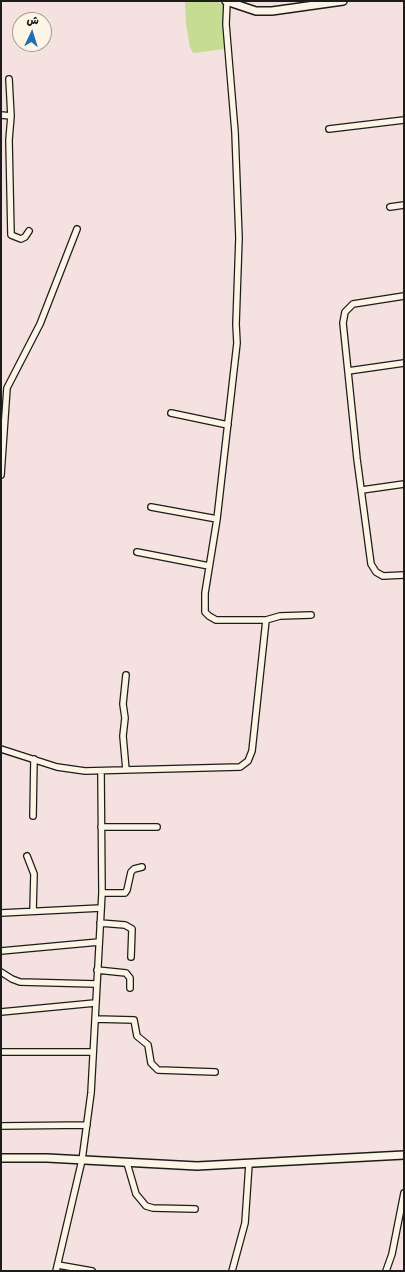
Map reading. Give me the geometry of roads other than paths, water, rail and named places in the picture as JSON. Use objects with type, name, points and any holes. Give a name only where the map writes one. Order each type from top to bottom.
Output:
[{"type":"street","points":[[311,615],[280,616],[266,620],[216,620],[205,612],[204,604],[217,519],[237,343],[236,324],[239,238],[235,132],[226,24],[226,1],[256,11],[272,11],[343,1]]},
{"type":"street","points":[[9,79],[11,116],[9,140],[10,230],[11,235],[21,239],[29,231]]},
{"type":"street","points":[[1,115],[11,116]]},
{"type":"street","points":[[328,130],[404,120]]},
{"type":"street","points":[[390,207],[404,205]]},
{"type":"street","points":[[1,475],[6,388],[40,324],[77,229]]},
{"type":"street","points":[[404,296],[359,302],[349,307],[345,312],[343,323],[362,490],[373,568],[383,576],[404,575]]},
{"type":"street","points":[[348,370],[404,363]]},
{"type":"street","points":[[171,413],[228,425]]},
{"type":"street","points":[[362,490],[404,484]]},
{"type":"street","points":[[151,508],[217,519]]},
{"type":"street","points":[[137,552],[209,566]]},
{"type":"street","points":[[1,749],[68,770],[101,772],[157,768],[228,769],[240,767],[248,761],[252,751],[266,620]]},
{"type":"street","points":[[126,675],[123,704],[125,718],[123,736],[126,770]]},
{"type":"street","points":[[33,816],[34,759]]},
{"type":"street","points":[[92,1271],[57,1268],[82,1160],[92,1077],[92,1052],[102,893],[101,772]]},
{"type":"street","points":[[101,827],[157,827]]},
{"type":"street","points":[[28,856],[34,874],[33,911]]},
{"type":"street","points":[[102,893],[125,893],[131,872],[142,866]]},
{"type":"street","points":[[1,913],[101,908]]},
{"type":"street","points":[[100,923],[125,925],[132,929],[131,957]]},
{"type":"street","points":[[1,951],[99,942]]},
{"type":"street","points":[[97,970],[126,973],[130,978],[130,988]]},
{"type":"street","points":[[1,972],[20,982],[96,984]]},
{"type":"street","points":[[1,1012],[95,1003]]},
{"type":"street","points":[[95,1019],[110,1018],[134,1020],[137,1036],[148,1044],[151,1062],[158,1070],[215,1072]]},
{"type":"street","points":[[1,1052],[92,1052]]},
{"type":"street","points":[[1,1126],[87,1125]]},
{"type":"street","points":[[1,1158],[82,1160],[197,1166],[404,1155]]},
{"type":"street","points":[[127,1163],[136,1194],[146,1206],[153,1208],[195,1209]]},
{"type":"street","points":[[232,1271],[240,1249],[246,1214],[249,1164]]},
{"type":"street","points":[[386,1271],[392,1254],[404,1193]]},
{"type":"street","points":[[399,1218],[404,1222]]}]
